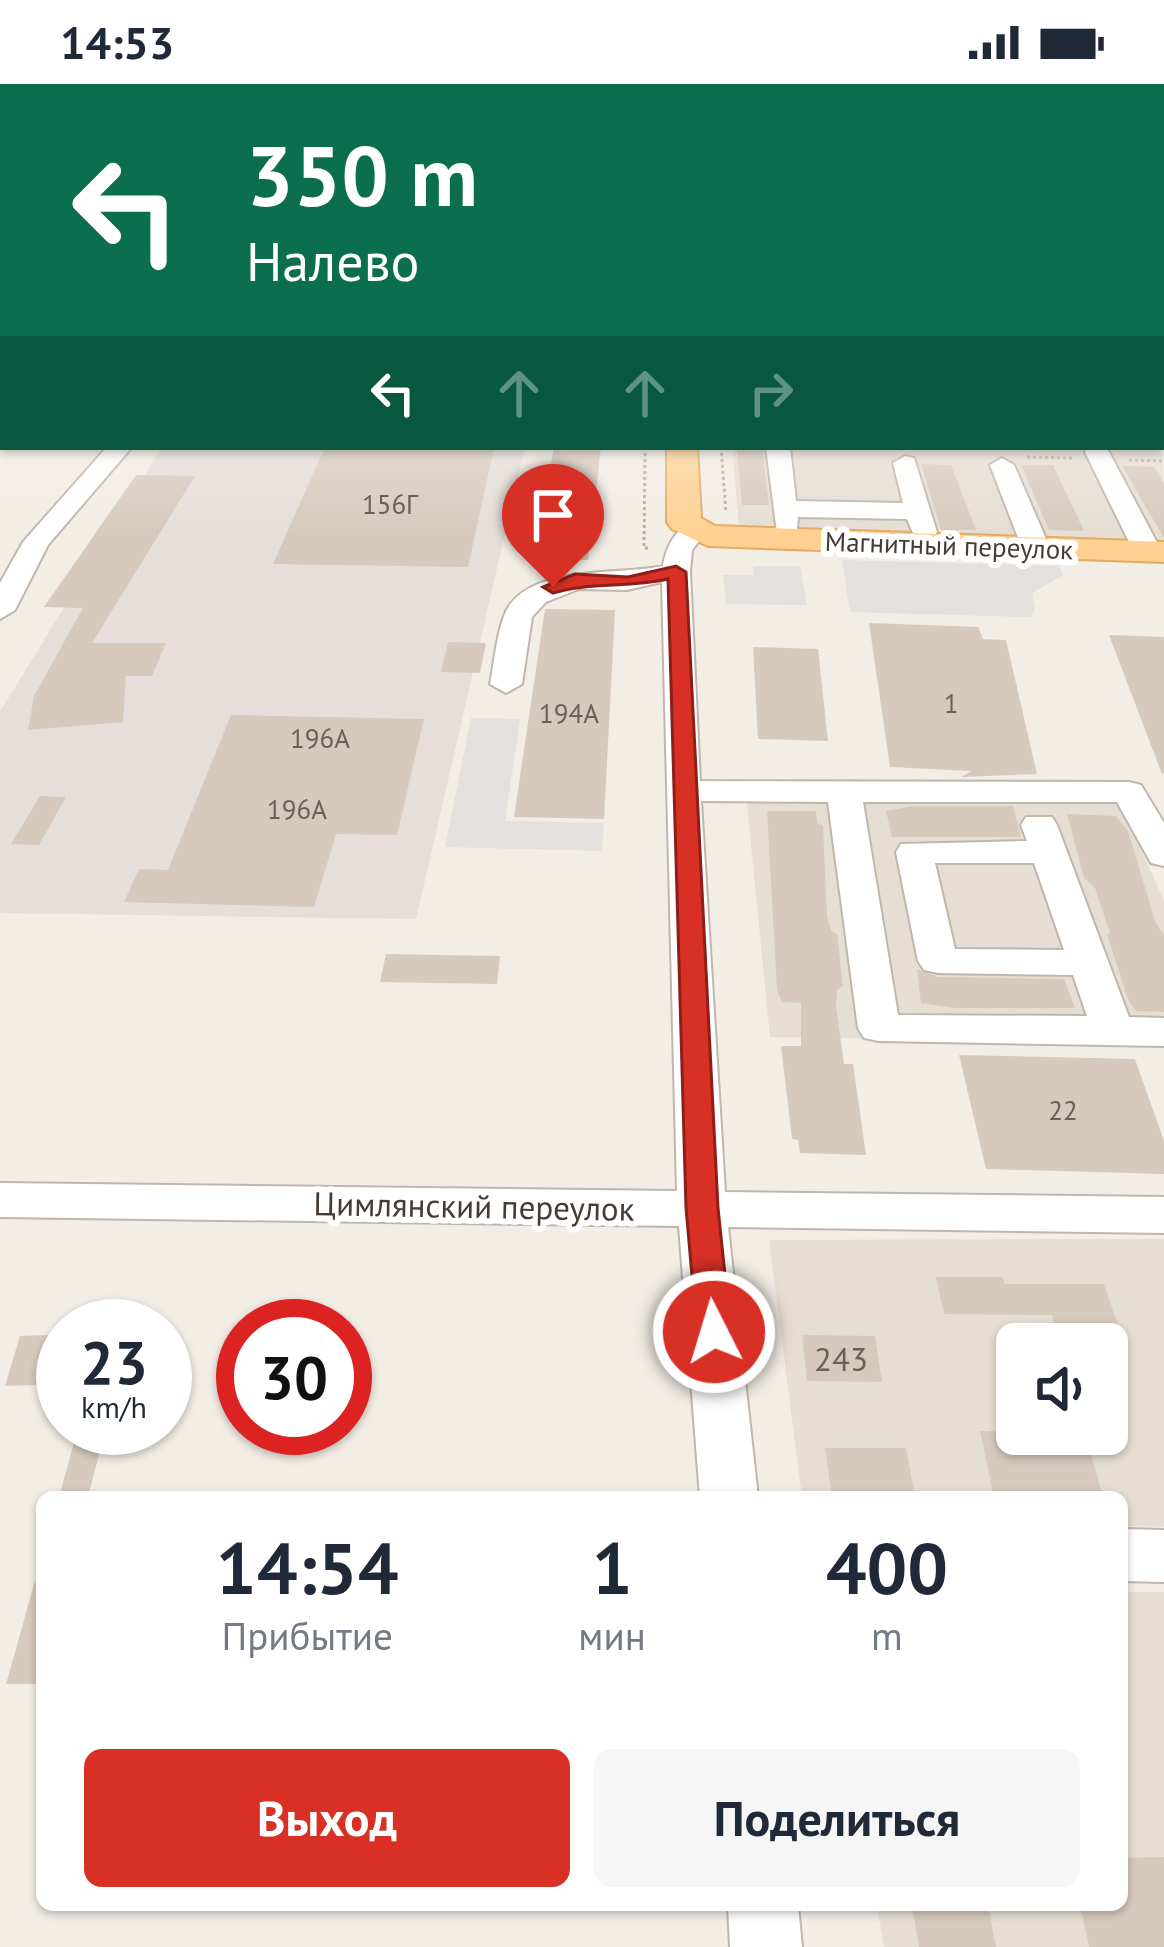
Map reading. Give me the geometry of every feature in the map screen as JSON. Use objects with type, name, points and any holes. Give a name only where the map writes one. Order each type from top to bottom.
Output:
[{"type":"main road","points":[[682,450],[684,522],[714,535]]},
{"type":"main road","name":"Магнитный переулок","points":[[714,535],[786,525],[923,528],[1036,548],[1156,552]]},
{"type":"street","points":[[0,610],[36,542],[117,450]]},
{"type":"street","points":[[778,450],[786,525]]},
{"type":"street","points":[[1097,452],[1156,552]]},
{"type":"street","points":[[905,464],[923,528]]},
{"type":"street","points":[[1002,465],[1036,548]]},
{"type":"street","points":[[714,535],[679,549],[676,572],[702,1208],[728,1491]]},
{"type":"street","points":[[506,684],[518,615],[536,596],[575,580],[628,582],[676,572]]},
{"type":"street","points":[[844,790],[880,1028],[1164,1032]]},
{"type":"street","points":[[685,791],[1129,792],[1164,855]]},
{"type":"street","points":[[1027,792],[1113,1030]]},
{"type":"street","points":[[1049,852],[914,852],[938,961],[1089,963]]},
{"type":"street","name":"Цимлянский переулок","points":[[0,1200],[1164,1215]]},
{"type":"street","points":[[1128,1556],[1164,1556]]},
{"type":"street","points":[[763,1911],[766,1947]]},
{"type":"shaded area","points":[[160,450],[524,450],[416,919],[0,913],[0,712]]},
{"type":"shaded area","points":[[732,450],[1163,450],[1164,547],[740,536]]},
{"type":"shaded area","points":[[842,560],[1059,566],[1063,575],[1032,593],[1035,608],[1031,617],[850,612]]},
{"type":"shaded area","points":[[753,566],[800,566],[807,605],[726,604],[723,575],[754,575]]},
{"type":"shaded area","points":[[471,718],[520,719],[505,821],[604,823],[602,851],[445,847]]},
{"type":"shaded area","points":[[745,783],[1114,788],[1164,901],[1164,1043],[770,1037]]},
{"type":"shaded area","points":[[1164,1239],[1164,1527],[1128,1526],[1128,1491],[801,1491],[769,1240]]},
{"type":"shaded area","points":[[1128,1592],[1164,1592],[1164,1947],[884,1947],[878,1911],[1128,1911]]},
{"type":"building","points":[[324,450],[493,450],[468,567],[273,564]]},
{"type":"building","points":[[553,450],[601,450],[588,560],[535,558]]},
{"type":"building","points":[[737,450],[762,450],[769,505],[742,505]]},
{"type":"building","points":[[921,464],[951,465],[976,530],[941,530]]},
{"type":"building","points":[[1021,465],[1053,465],[1084,531],[1049,530]]},
{"type":"building","points":[[1122,466],[1154,467],[1164,483],[1164,538]]},
{"type":"building","points":[[136,475],[195,476],[92,643],[166,643],[152,676],[126,676],[123,722],[28,730],[34,696],[83,608],[44,607]]},
{"type":"building","points":[[545,609],[615,610],[604,819],[514,817]]},
{"type":"building","points":[[869,623],[978,627],[983,639],[1006,640],[1037,774],[961,777],[971,771],[890,767]]},
{"type":"building","points":[[1109,635],[1164,637],[1162,774]]},
{"type":"building","points":[[448,642],[486,643],[480,673],[441,672]]},
{"type":"building","points":[[753,647],[818,649],[828,741],[758,739]]},
{"type":"building","points":[[231,715],[424,719],[397,835],[336,834],[314,907],[124,902],[139,869],[168,870]]},
{"type":"building","points":[[40,796],[66,797],[39,845],[11,844]]},
{"type":"building","points":[[914,806],[1013,806],[1021,837],[892,837],[886,811]]},
{"type":"building","points":[[767,811],[816,811],[817,823],[823,826],[827,916],[831,931],[837,934],[843,986],[837,990],[836,1006],[844,1064],[853,1064],[866,1155],[800,1153],[798,1140],[792,1139],[781,1046],[801,1046],[801,1003],[782,1002],[777,990]]},
{"type":"building","points":[[1067,814],[1116,816],[1128,831],[1156,924],[1164,934],[1164,1012],[1136,1011],[1128,999],[1095,888],[1084,878]]},
{"type":"building","points":[[386,954],[500,956],[497,984],[380,982]]},
{"type":"building","points":[[917,969],[938,977],[1064,979],[1075,1008],[954,1008],[921,1003]]},
{"type":"building","points":[[959,1055],[1135,1059],[1164,1141],[1164,1174],[986,1169]]},
{"type":"building","points":[[936,1277],[1003,1277],[1004,1284],[1104,1284],[1117,1323],[1054,1323],[1052,1315],[944,1314]]},
{"type":"building","points":[[802,1335],[875,1336],[882,1382],[807,1381]]},
{"type":"building","points":[[20,1336],[36,1336],[36,1385],[5,1386]]},
{"type":"building","points":[[980,1431],[996,1431],[996,1455],[1091,1455],[1101,1491],[993,1491]]},
{"type":"building","points":[[825,1448],[906,1448],[914,1491],[831,1491]]},
{"type":"building","points":[[71,1455],[99,1455],[90,1491],[61,1491]]},
{"type":"building","points":[[35,1581],[36,1581],[36,1684],[6,1684]]},
{"type":"building","points":[[1164,1857],[1164,1947],[1089,1947],[1081,1911],[1128,1911],[1128,1858]]},
{"type":"building","points":[[913,1911],[989,1911],[996,1947],[919,1947]]},
{"type":"route","points":[[553,587],[575,580],[628,582],[676,572],[702,1208],[714,1332]]}]
